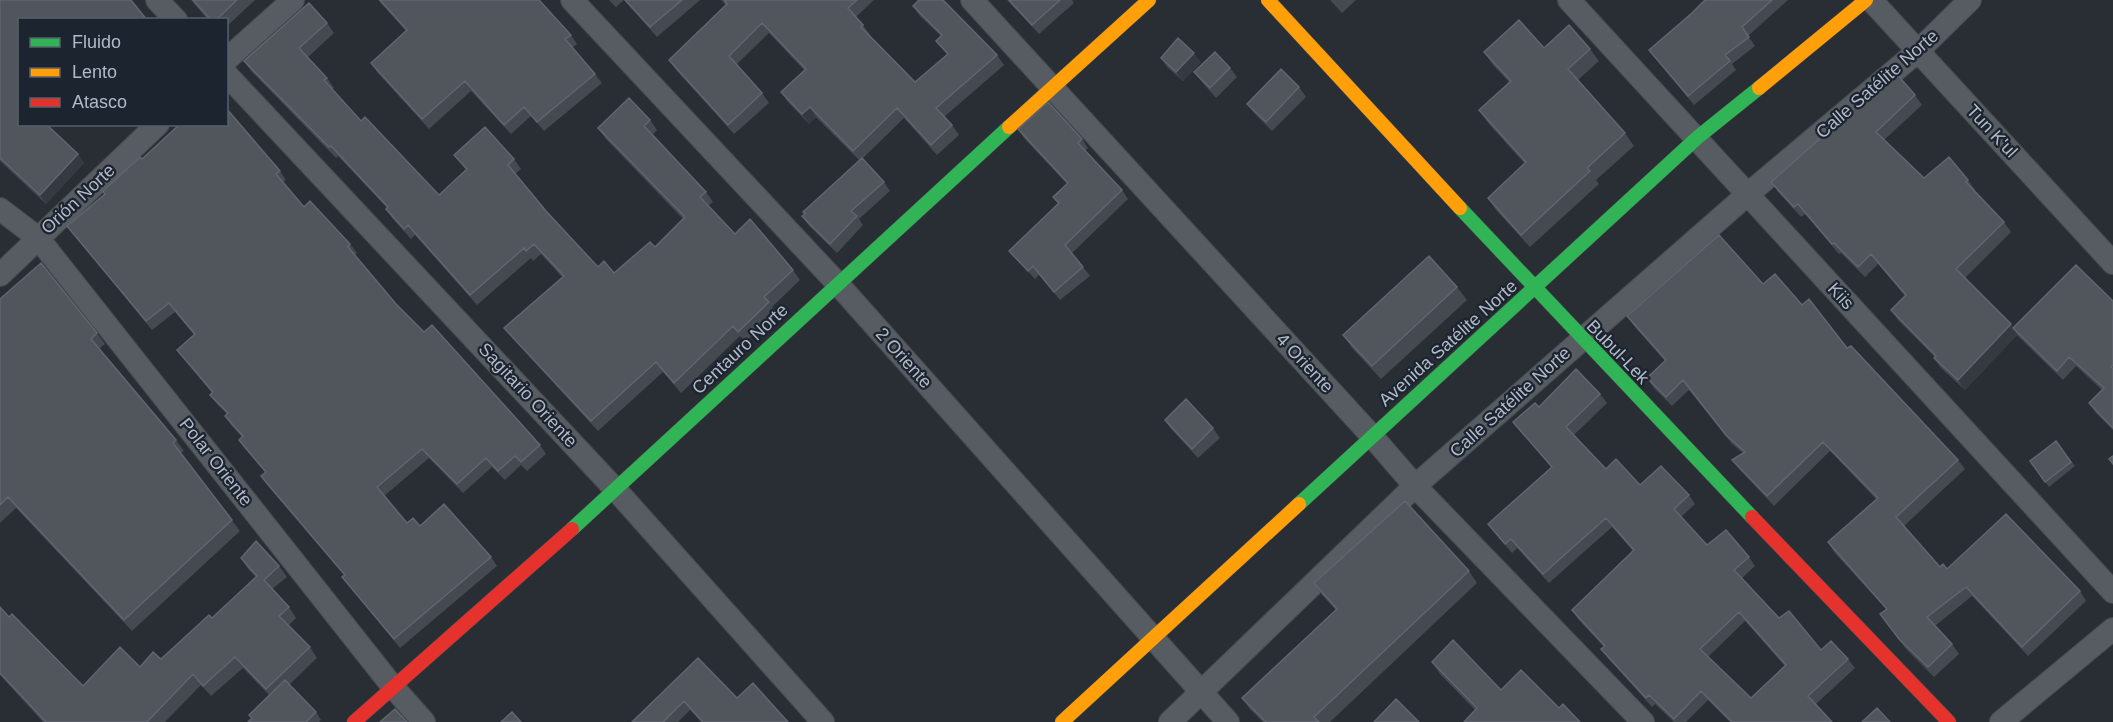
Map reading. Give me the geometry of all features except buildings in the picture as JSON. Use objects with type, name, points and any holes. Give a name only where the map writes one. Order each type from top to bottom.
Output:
[{"type":"street","points":[[158,0],[174,18]]},
{"type":"street","points":[[228,58],[293,0]]},
{"type":"street","name":"2 Oriente","points":[[572,0],[837,283],[1228,722]]},
{"type":"street","name":"4 Oriente","points":[[972,0],[1371,435],[1415,486],[1642,722]]},
{"type":"street","name":"Centauro Norte","points":[[354,722],[616,490],[837,283],[1149,0]]},
{"type":"street","name":"Bubul-Lek","points":[[1268,0],[1581,339],[1948,722]]},
{"type":"street","name":"Kiis","points":[[1569,0],[1698,137],[2113,592]]},
{"type":"street","name":"Avenida Satélite Norte","points":[[1062,722],[1371,435],[1536,289],[1698,137],[1866,0]]},
{"type":"street","name":"Tun K'ul","points":[[1871,0],[2113,263]]},
{"type":"street","name":"Calle Satélite Norte","points":[[1170,722],[1415,486],[1748,194],[1918,51],[1970,0]]},
{"type":"street","name":"Sagitario Oriente","points":[[228,76],[616,490],[823,722]]},
{"type":"street","name":"Orión Norte","points":[[0,275],[156,126]]},
{"type":"street","name":"Polar Oriente","points":[[0,209],[38,238],[393,687],[424,722]]},
{"type":"street","points":[[2001,722],[2113,628]]},
{"type":"traffic: fast","points":[[1299,504],[1698,137],[1759,88]]},
{"type":"traffic: fast","points":[[572,529],[1009,127]]},
{"type":"traffic: fast","points":[[1460,208],[1752,517]]},
{"type":"traffic: slow","points":[[1009,127],[1149,0]]},
{"type":"traffic: slow","points":[[1268,0],[1460,208]]},
{"type":"traffic: slow","points":[[1759,88],[1866,0]]},
{"type":"traffic: slow","points":[[1062,722],[1299,504]]},
{"type":"traffic: jam","points":[[1752,517],[1949,722]]},
{"type":"traffic: jam","points":[[354,722],[572,529]]}]
